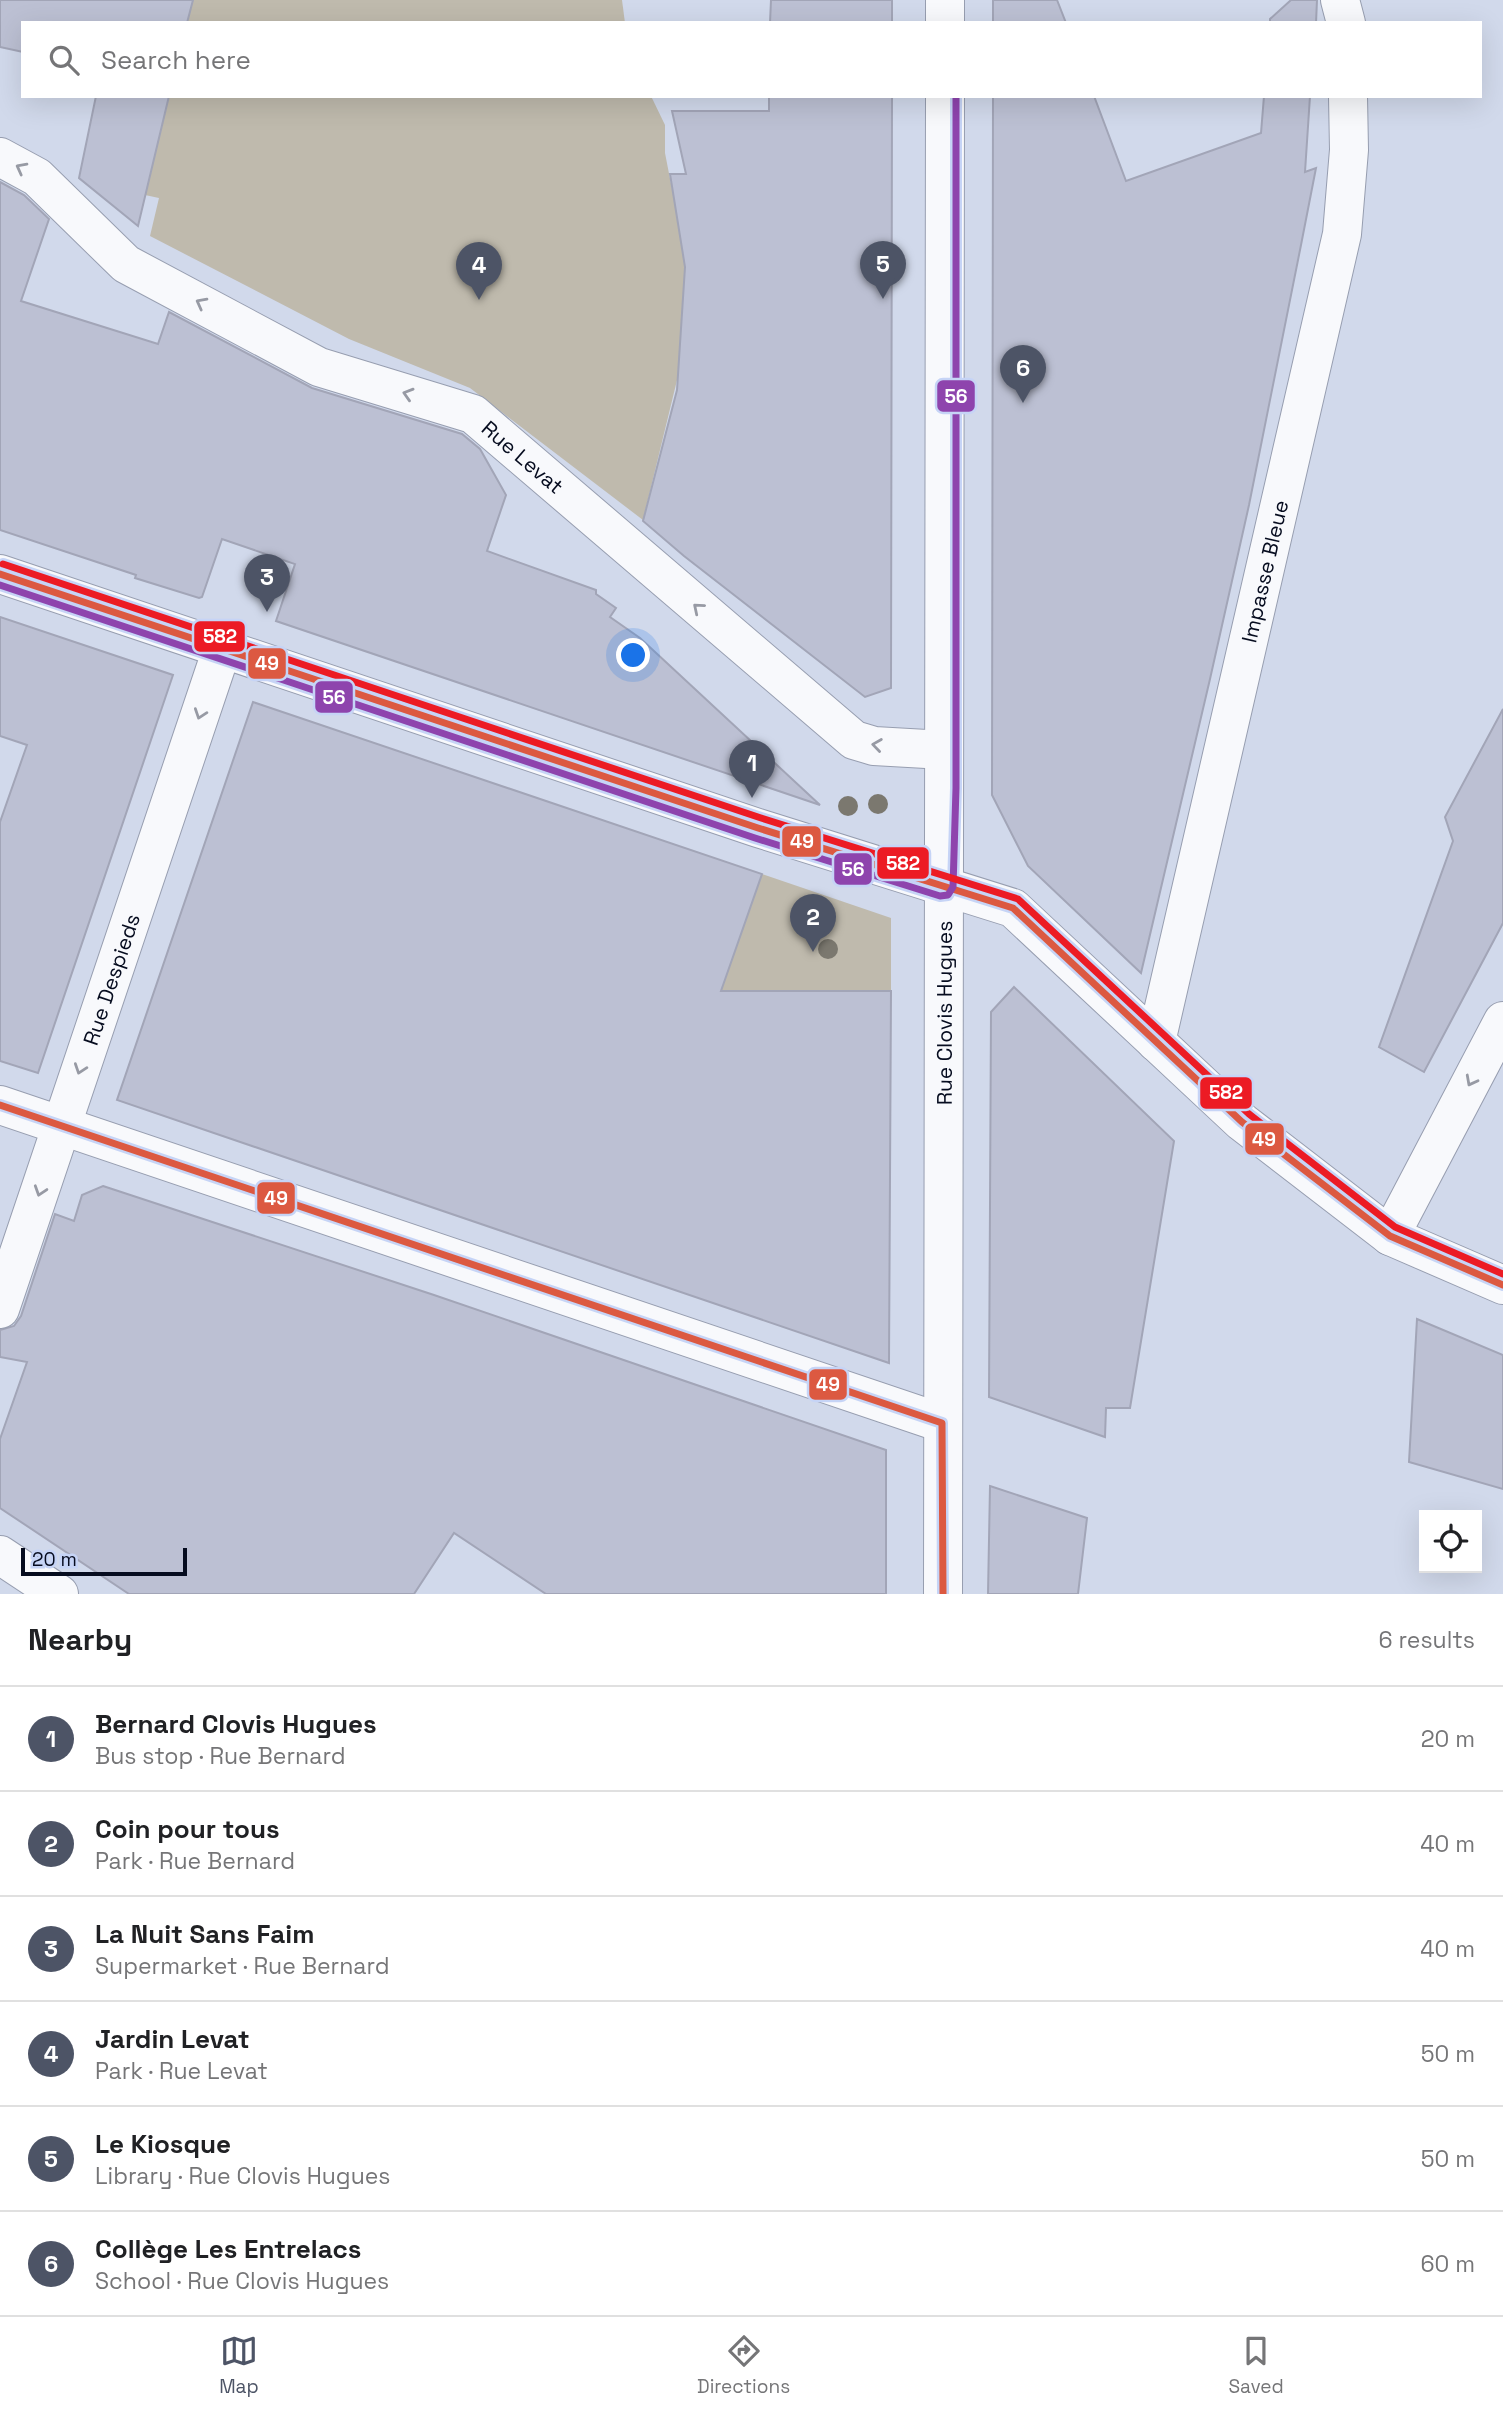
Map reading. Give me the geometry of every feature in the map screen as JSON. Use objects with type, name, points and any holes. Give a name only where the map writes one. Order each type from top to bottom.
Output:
[{"type":"street","points":[[945,0],[945,21]]},
{"type":"street","points":[[1340,0],[1345,21]]},
{"type":"street","name":"Rue Clovis Hugues","points":[[943,1594],[945,98]]},
{"type":"street","name":"Impasse Bleue","points":[[1156,1042],[1342,234],[1349,150],[1348,98]]},
{"type":"street","name":"Rue Levat","points":[[0,157],[37,177],[126,264],[319,367],[473,414],[854,740],[874,746],[944,750]]},
{"type":"street","points":[[0,574],[745,824],[1013,908],[1242,1122],[1390,1236],[1503,1285]]},
{"type":"street","name":"Rue Despieds","points":[[0,1309],[222,649]]},
{"type":"street","points":[[1390,1236],[1503,1021]]},
{"type":"street","points":[[0,1105],[942,1423]]},
{"type":"street","points":[[0,1555],[60,1594]]},
{"type":"shaded area","points":[[147,0],[622,0],[625,21],[153,21]]},
{"type":"shaded area","points":[[169,98],[652,98],[665,125],[665,153],[686,261],[678,376],[643,520],[470,388],[349,339],[150,236],[159,198],[145,195]]},
{"type":"shaded area","points":[[762,874],[891,918],[891,991],[721,990]]},
{"type":"building","points":[[0,0],[193,0],[188,21],[21,21],[21,52],[0,47]]},
{"type":"building","points":[[771,0],[892,0],[892,21],[770,21]]},
{"type":"building","points":[[993,0],[1057,0],[1065,21],[993,21]]},
{"type":"building","points":[[1291,0],[1317,0],[1316,21],[1270,19]]},
{"type":"building","points":[[96,98],[169,98],[138,226],[79,178]]},
{"type":"building","points":[[769,98],[892,98],[891,688],[865,697],[643,521],[677,390],[685,267],[670,174],[686,174],[672,111],[769,111]]},
{"type":"building","points":[[993,98],[1095,98],[1126,181],[1261,133],[1264,98],[1310,98],[1305,172],[1316,168],[1249,505],[1141,973],[1028,866],[992,795]]},
{"type":"building","points":[[0,182],[24,195],[49,219],[21,301],[158,344],[169,312],[312,388],[462,434],[480,449],[506,495],[487,551],[596,590],[596,594],[616,608],[610,617],[640,638],[820,805],[276,621],[295,564],[222,539],[202,597],[199,598],[0,530]]},
{"type":"building","points":[[0,617],[173,675],[38,1073],[0,1061],[0,822],[27,745],[0,736]]},
{"type":"building","points":[[253,702],[762,874],[721,991],[891,991],[889,1363],[117,1100]]},
{"type":"building","points":[[1503,709],[1503,923],[1424,1072],[1379,1047],[1453,841],[1445,817]]},
{"type":"building","points":[[1014,987],[1174,1141],[1130,1408],[1106,1408],[1105,1437],[989,1397],[991,1012]]},
{"type":"building","points":[[103,1186],[434,1295],[886,1450],[886,1594],[546,1594],[454,1533],[414,1594],[129,1594],[0,1508],[0,1439],[27,1362],[0,1357],[0,1330],[14,1326],[21,1316],[55,1214],[74,1221],[82,1195]]},
{"type":"building","points":[[1417,1319],[1503,1355],[1503,1489],[1409,1462]]},
{"type":"building","points":[[990,1486],[1087,1518],[1078,1594],[988,1594]]},
{"type":"transit line","name":"56","points":[[0,585],[755,838],[940,896],[948,895],[953,887],[956,788],[956,98]]},
{"type":"transit line","name":"582","points":[[3,564],[761,818],[1018,899],[1249,1114],[1395,1227],[1503,1274]]},
{"type":"transit line","name":"49","points":[[0,574],[758,828],[1013,908],[1242,1122],[1390,1236],[1503,1285]]},
{"type":"transit line","name":"49","points":[[0,1105],[942,1423],[943,1594]]},
{"type":"place","name":"Le Kiosque","points":[[883,299]]},
{"type":"place","name":"Jardin Levat","points":[[479,300]]},
{"type":"place","name":"Collège Les Entrelacs","points":[[1023,403]]},
{"type":"place","name":"La Nuit Sans Faim","points":[[267,612]]},
{"type":"place","name":"Bernard Clovis Hugues","points":[[752,798]]},
{"type":"place","name":"Coin pour tous","points":[[813,952]]}]
